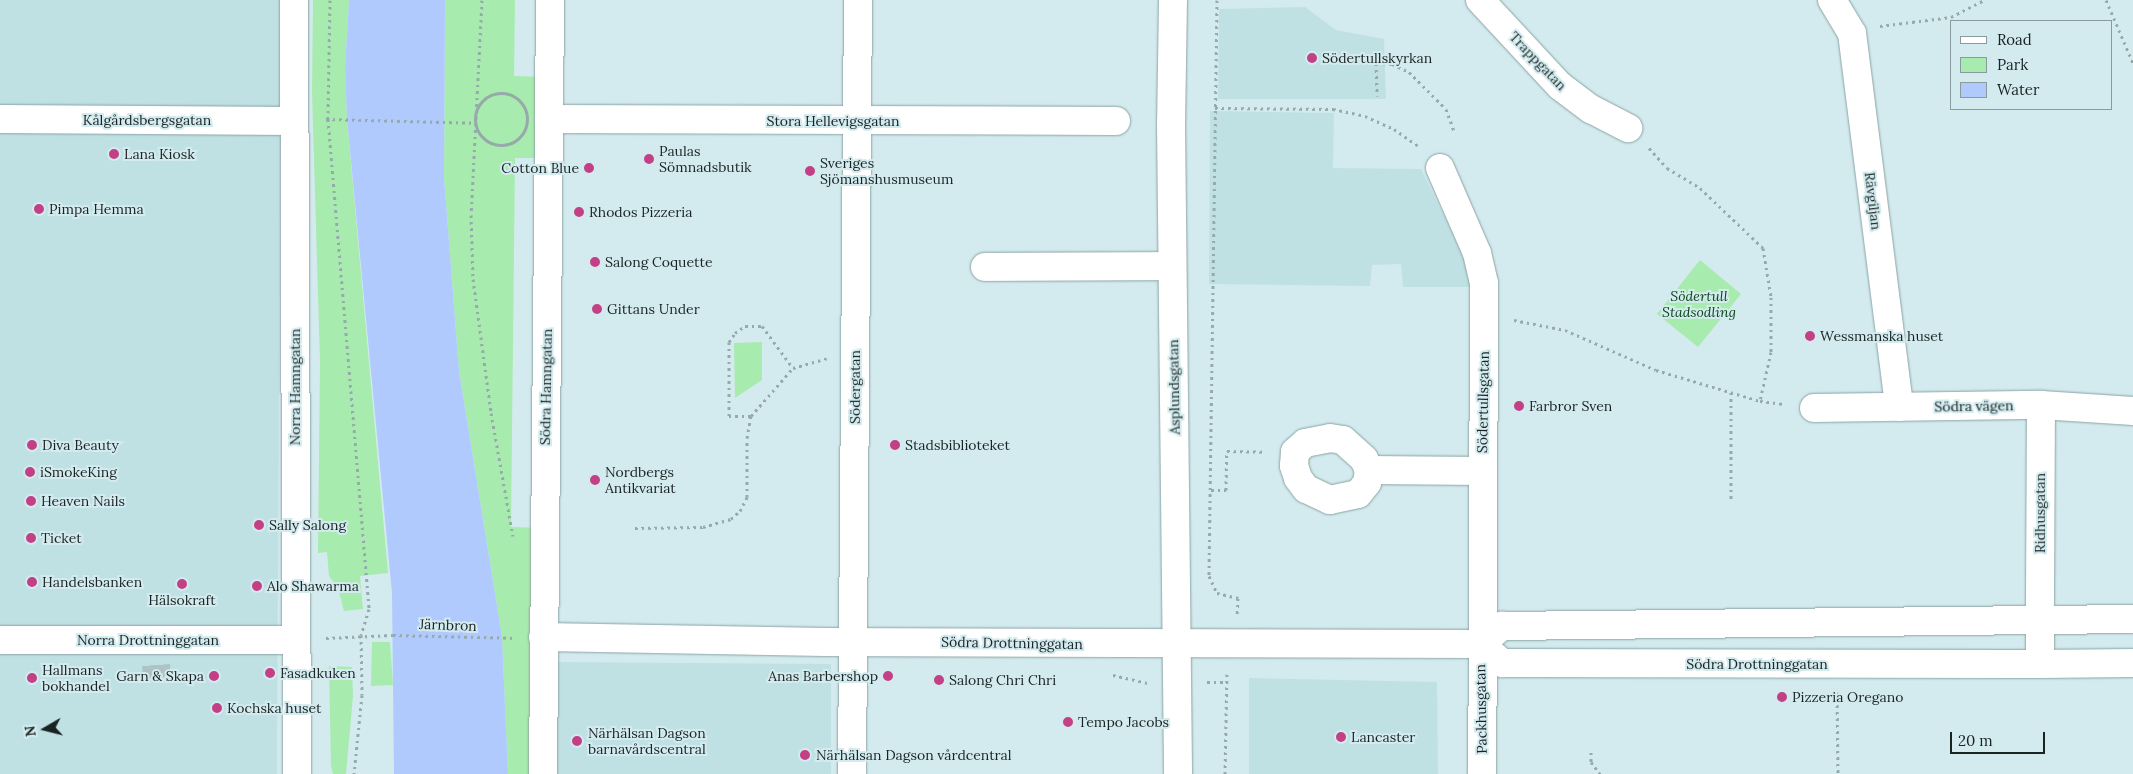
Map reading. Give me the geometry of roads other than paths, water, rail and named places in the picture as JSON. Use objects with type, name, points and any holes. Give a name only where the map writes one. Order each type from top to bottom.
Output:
[{"type":"street","name":"Norra Hamngatan","points":[[294,0],[297,774]]},
{"type":"street","name":"Södra Hamngatan","points":[[542,774],[550,0]]},
{"type":"street","name":"Södergatan","points":[[852,774],[858,0]]},
{"type":"street","name":"Asplundsgatan","points":[[1173,0],[1172,266],[1178,644],[1178,774]]},
{"type":"street","name":"Trappgatan","points":[[1480,0],[1560,86],[1590,109],[1628,128]]},
{"type":"street","name":"Rävgiljan","points":[[1832,0],[1852,33],[1899,407]]},
{"type":"street","name":"Kålgårdsbergsgatan","points":[[8,119],[293,121]]},
{"type":"street","name":"Stora Hellevigsgatan","points":[[549,119],[856,122],[1116,121]]},
{"type":"street","name":"Södertullsgatan","points":[[1440,168],[1478,253],[1484,283],[1481,644]]},
{"type":"street","points":[[985,267],[1172,266]]},
{"type":"street","name":"Södra vägen","points":[[1814,408],[2041,405],[2133,411]]},
{"type":"street","name":"Ridhusgatan","points":[[2040,620],[2041,405]]},
{"type":"street","points":[[1316,440],[1343,440],[1354,448],[1369,470],[1367,483],[1358,494],[1330,500],[1306,488],[1298,478],[1294,466],[1295,452],[1305,443],[1316,440]]},
{"type":"street","points":[[1369,470],[1482,471]]},
{"type":"street","points":[[1481,644],[1502,626],[2133,619]]},
{"type":"street","points":[[2040,620],[2040,664]]},
{"type":"street","name":"Södra Drottninggatan","points":[[543,637],[1178,644],[1234,656],[1481,644],[1502,663],[2133,663]]},
{"type":"street","name":"Norra Drottninggatan","points":[[0,640],[296,640]]},
{"type":"street","name":"Packhusgatan","points":[[1481,644],[1482,774]]},
{"type":"water","points":[[349,0],[445,0],[444,177],[459,371],[502,637],[508,774],[394,774],[392,593],[347,119],[345,68]]},
{"type":"tunnel","points":[[156,665],[157,678]]},
{"type":"place","name":"Södertullskyrkan","points":[[1312,58]]},
{"type":"place","name":"Lana Kiosk","points":[[114,154]]},
{"type":"place","name":"Paulas Sömnadsbutik","points":[[649,159]]},
{"type":"place","name":"Cotton Blue","points":[[589,168]]},
{"type":"place","name":"Sveriges Sjömanshusmuseum","points":[[810,171]]},
{"type":"place","name":"Pimpa Hemma","points":[[39,209]]},
{"type":"place","name":"Rhodos Pizzeria","points":[[579,212]]},
{"type":"place","name":"Salong Coquette","points":[[595,262]]},
{"type":"place","name":"Gittans Under","points":[[597,309]]},
{"type":"place","name":"Wessmanska huset","points":[[1810,336]]},
{"type":"place","name":"Farbror Sven","points":[[1519,406]]},
{"type":"place","name":"Diva Beauty","points":[[32,445]]},
{"type":"place","name":"Stadsbiblioteket","points":[[895,445]]},
{"type":"place","name":"iSmokeKing","points":[[30,472]]},
{"type":"place","name":"Nordbergs Antikvariat","points":[[595,480]]},
{"type":"place","name":"Heaven Nails","points":[[31,501]]},
{"type":"place","name":"Sally Salong","points":[[259,525]]},
{"type":"place","name":"Ticket","points":[[31,538]]},
{"type":"place","name":"Handelsbanken","points":[[32,582]]},
{"type":"place","name":"Hälsokraft","points":[[182,584]]},
{"type":"place","name":"Alo Shawarma","points":[[257,586]]},
{"type":"place","name":"Fasadkuken","points":[[270,673]]},
{"type":"place","name":"Garn & Skapa","points":[[214,676]]},
{"type":"place","name":"Anas Barbershop","points":[[888,676]]},
{"type":"place","name":"Hallmans bokhandel","points":[[32,678]]},
{"type":"place","name":"Salong Chri Chri","points":[[939,680]]},
{"type":"place","name":"Pizzeria Oregano","points":[[1782,697]]},
{"type":"place","name":"Kochska huset","points":[[217,708]]},
{"type":"place","name":"Tempo Jacobs","points":[[1068,722]]},
{"type":"place","name":"Lancaster","points":[[1341,737]]},
{"type":"place","name":"Närhälsan Dagson barnavårdscentral","points":[[577,741]]},
{"type":"place","name":"Närhälsan Dagson vårdcentral","points":[[805,755]]},
{"type":"park label","name":"Södertull Stadsodling","points":[[1699,304]]}]
